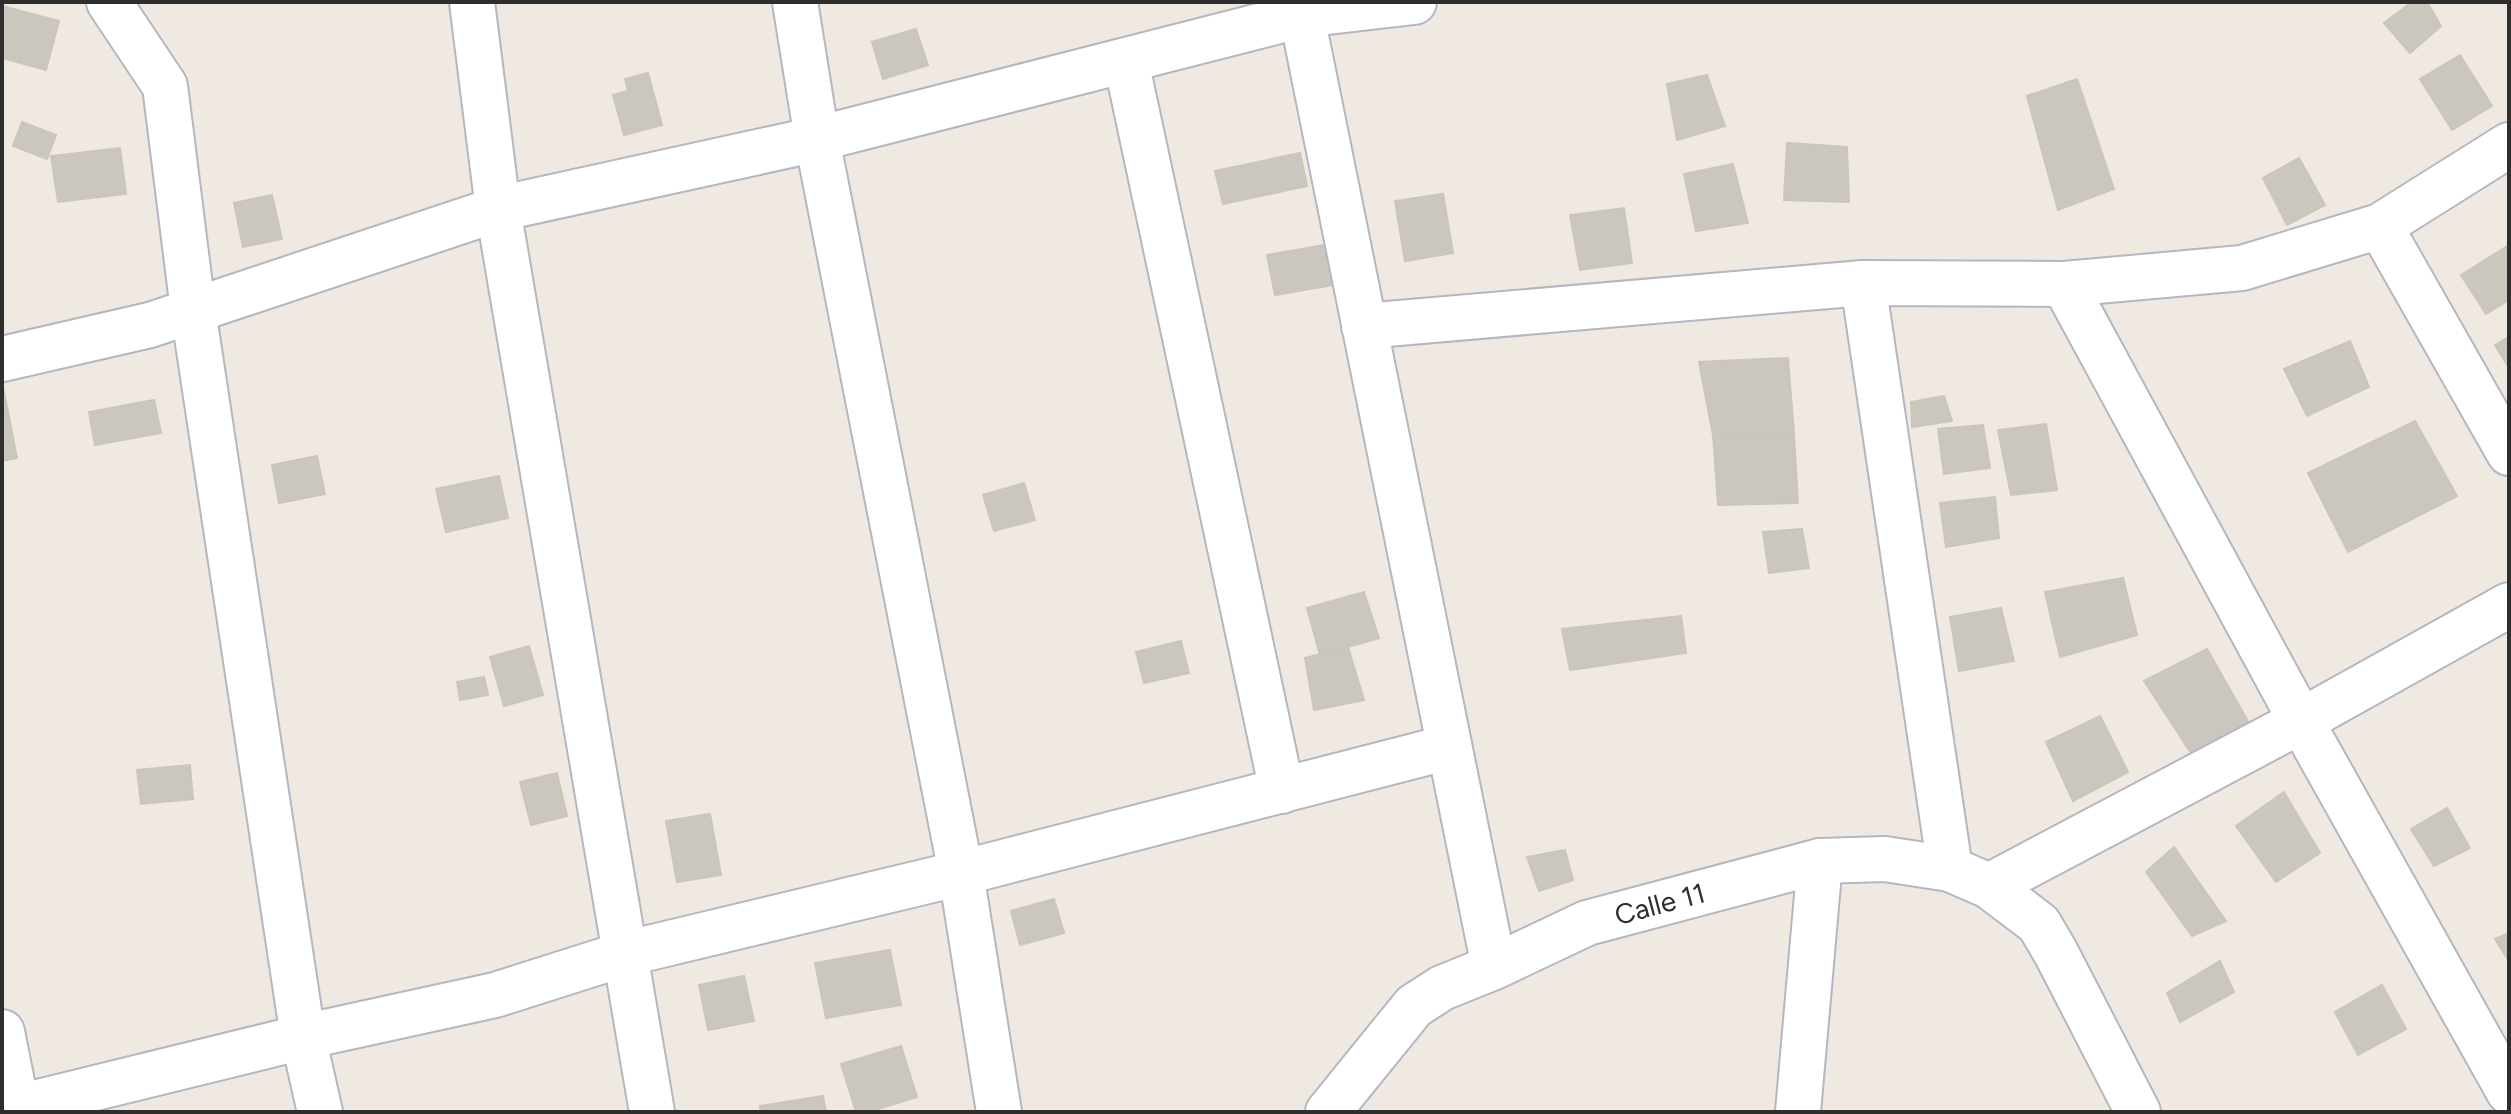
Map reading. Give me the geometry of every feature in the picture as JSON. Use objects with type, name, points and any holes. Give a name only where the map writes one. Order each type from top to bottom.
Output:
[{"type":"street","points":[[109,2],[165,86],[193,310],[303,1037],[320,1112]]},
{"type":"street","points":[[472,2],[498,209],[652,1112]]},
{"type":"street","points":[[795,2],[817,139],[961,873],[999,1112]]},
{"type":"street","points":[[2,359],[150,325],[498,209],[817,139],[1126,61],[1300,9],[1414,2]]},
{"type":"street","points":[[1300,9],[1494,967]]},
{"type":"street","points":[[1126,61],[1282,791]]},
{"type":"street","points":[[1364,326],[1863,283],[2064,284],[2242,268],[2380,226],[2509,145]]},
{"type":"street","points":[[2380,226],[2509,453]]},
{"type":"street","points":[[1863,283],[1950,869]]},
{"type":"street","points":[[2064,284],[2301,721],[2509,1092]]},
{"type":"street","points":[[1989,886],[2301,721],[2509,605]]},
{"type":"street","points":[[2,1032],[13,1111],[303,1037],[495,995],[624,954],[961,873],[1449,747]]},
{"type":"street","name":"Calle 11","points":[[1328,1112],[1414,1006],[1442,988],[1587,923],[1820,861],[1885,859],[1950,869],[1989,886],[2039,924],[2138,1112]]},
{"type":"street","points":[[1798,1112],[1820,861]]},
{"type":"building","points":[[2412,2],[2427,2],[2441,26],[2410,53],[2384,23]]},
{"type":"building","points":[[2,6],[59,21],[46,70],[2,58]]},
{"type":"building","points":[[916,29],[928,65],[883,79],[872,42]]},
{"type":"building","points":[[2460,55],[2492,106],[2452,130],[2420,79]]},
{"type":"building","points":[[648,73],[662,125],[624,135],[613,95],[628,91],[625,79]]},
{"type":"building","points":[[1707,75],[1725,126],[1677,140],[1667,84]]},
{"type":"building","points":[[2077,79],[2114,189],[2058,210],[2027,96]]},
{"type":"building","points":[[22,122],[56,135],[47,159],[13,146]]},
{"type":"building","points":[[1787,143],[1847,147],[1849,202],[1784,200]]},
{"type":"building","points":[[120,148],[126,194],[58,202],[51,156]]},
{"type":"building","points":[[1300,153],[1307,186],[1223,204],[1215,171]]},
{"type":"building","points":[[2299,158],[2325,205],[2287,225],[2263,178]]},
{"type":"building","points":[[1733,164],[1748,223],[1696,231],[1684,174]]},
{"type":"building","points":[[1443,194],[1453,253],[1405,261],[1395,201]]},
{"type":"building","points":[[272,195],[282,239],[243,247],[234,203]]},
{"type":"building","points":[[1624,208],[1632,263],[1580,270],[1570,215]]},
{"type":"building","points":[[1325,245],[1333,285],[1275,295],[1267,255]]},
{"type":"building","points":[[2509,245],[2509,300],[2486,314],[2461,275]]},
{"type":"building","points":[[2509,337],[2509,368],[2495,345]]},
{"type":"building","points":[[2350,341],[2369,387],[2307,416],[2284,369]]},
{"type":"building","points":[[1788,358],[1794,434],[1713,435],[1699,362]]},
{"type":"building","points":[[2,382],[17,458],[2,461]]},
{"type":"building","points":[[1944,396],[1952,421],[1912,427],[1911,402]]},
{"type":"building","points":[[154,400],[161,433],[95,445],[89,412]]},
{"type":"building","points":[[2415,421],[2457,496],[2348,552],[2308,473]]},
{"type":"building","points":[[2046,424],[2057,490],[2011,495],[1998,430]]},
{"type":"building","points":[[1983,425],[1990,468],[1944,474],[1938,429]]},
{"type":"building","points":[[1794,434],[1798,503],[1718,505],[1713,435]]},
{"type":"building","points":[[317,456],[325,494],[279,503],[272,465]]},
{"type":"building","points":[[499,476],[508,518],[446,532],[436,489]]},
{"type":"building","points":[[1024,483],[1035,520],[994,531],[983,495]]},
{"type":"building","points":[[1995,497],[1999,538],[1946,547],[1940,503]]},
{"type":"building","points":[[1802,529],[1809,568],[1769,573],[1763,532]]},
{"type":"building","points":[[2123,578],[2137,635],[2060,657],[2045,592]]},
{"type":"building","points":[[1364,592],[1379,638],[1320,655],[1307,608]]},
{"type":"building","points":[[2001,608],[2014,661],[1959,671],[1950,617]]},
{"type":"building","points":[[1681,616],[1686,653],[1570,670],[1562,629]]},
{"type":"building","points":[[1181,641],[1189,673],[1144,683],[1136,652]]},
{"type":"building","points":[[529,646],[543,695],[504,706],[490,657]]},
{"type":"building","points":[[1348,647],[1364,700],[1314,710],[1305,658]]},
{"type":"building","points":[[2207,649],[2249,723],[2191,753],[2144,681]]},
{"type":"building","points":[[484,677],[488,695],[460,700],[457,682]]},
{"type":"building","points":[[2100,716],[2128,772],[2073,801],[2046,742]]},
{"type":"building","points":[[190,765],[193,799],[141,804],[137,770]]},
{"type":"building","points":[[557,773],[567,816],[531,825],[520,782]]},
{"type":"building","points":[[2284,792],[2320,853],[2276,882],[2236,826]]},
{"type":"building","points":[[2447,808],[2470,848],[2434,866],[2411,829]]},
{"type":"building","points":[[710,814],[721,875],[677,882],[666,821]]},
{"type":"building","points":[[2174,847],[2226,921],[2192,936],[2146,872]]},
{"type":"building","points":[[1565,850],[1573,880],[1539,891],[1527,857]]},
{"type":"building","points":[[1054,899],[1064,933],[1020,945],[1011,911]]},
{"type":"building","points":[[2509,933],[2509,961],[2495,939]]},
{"type":"building","points":[[890,950],[901,1005],[826,1018],[815,963]]},
{"type":"building","points":[[2220,961],[2234,992],[2180,1022],[2167,993]]},
{"type":"building","points":[[744,976],[754,1021],[708,1030],[699,985]]},
{"type":"building","points":[[2382,985],[2406,1029],[2358,1055],[2335,1012]]},
{"type":"building","points":[[901,1046],[917,1097],[868,1112],[856,1112],[841,1064]]},
{"type":"building","points":[[823,1096],[826,1112],[761,1112],[760,1106]]}]
